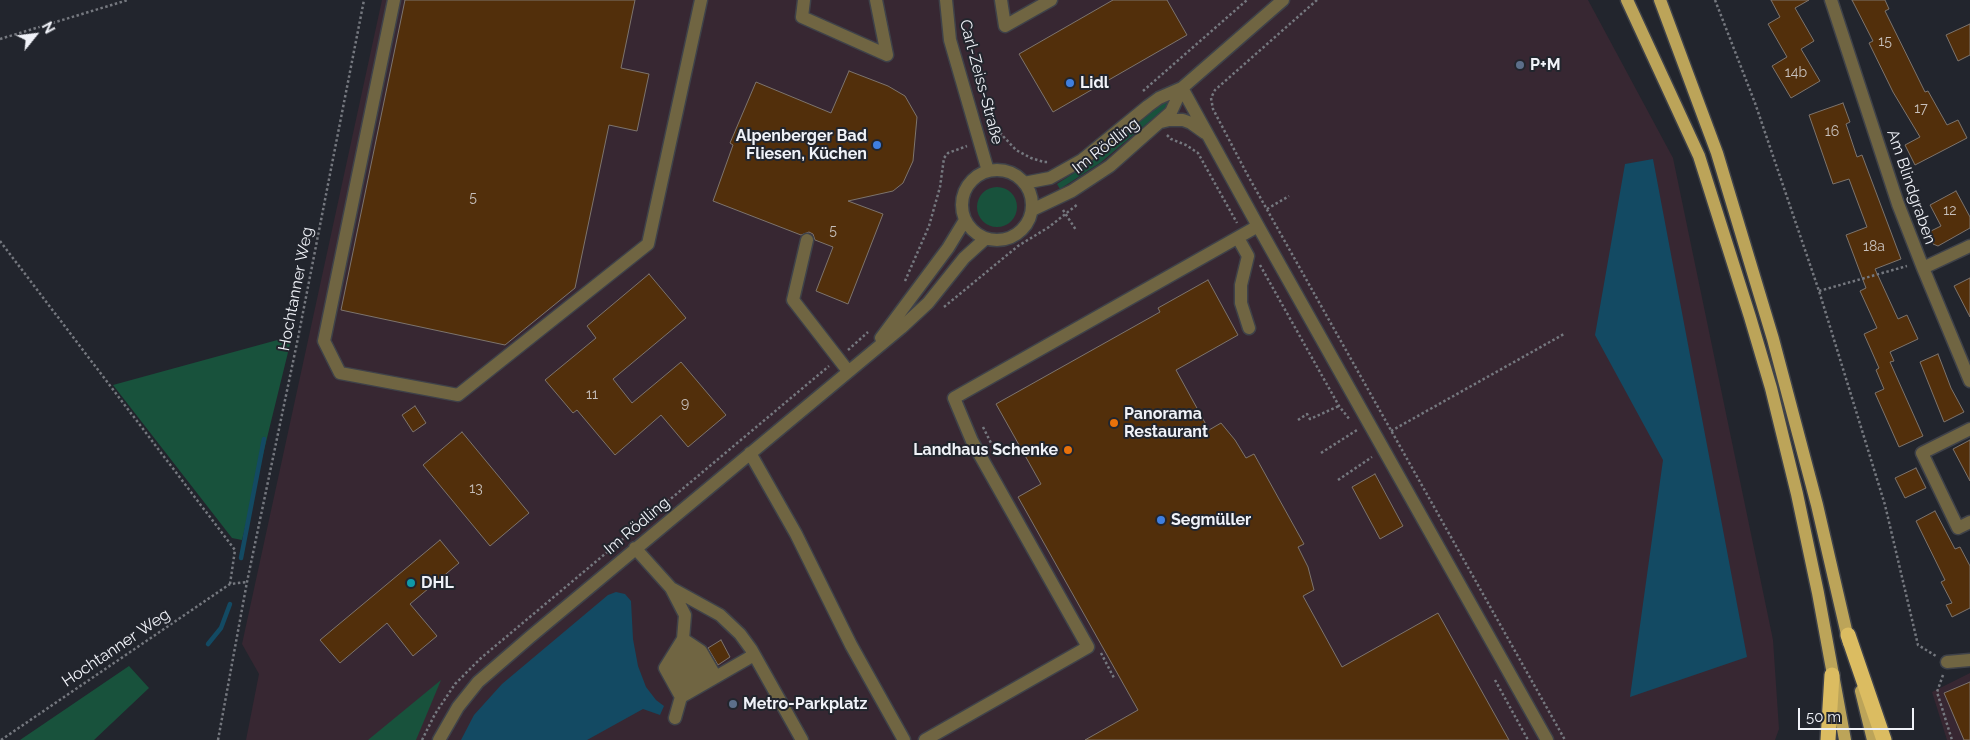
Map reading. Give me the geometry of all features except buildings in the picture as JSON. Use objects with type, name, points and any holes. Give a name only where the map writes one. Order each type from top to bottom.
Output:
[{"type":"highway","points":[[1848,635],[1884,740]]},
{"type":"highway","points":[[1828,740],[1832,675]]},
{"type":"main road","points":[[1627,0],[1699,156],[1771,388],[1797,494],[1818,593],[1845,740]]},
{"type":"main road","points":[[1660,0],[1717,154],[1770,330],[1814,496],[1872,740]]},
{"type":"street","points":[[394,0],[324,341],[340,373],[458,395],[648,244],[701,0]]},
{"type":"street","points":[[804,0],[802,17],[887,55],[876,0]]},
{"type":"street","name":"Carl-Zeiss-Straße","points":[[946,0],[950,40],[988,171]]},
{"type":"street","points":[[1001,0],[1005,26],[1051,0]]},
{"type":"street","points":[[1265,16],[1266,0]]},
{"type":"street","name":"Im Rödling","points":[[1024,183],[1050,178],[1072,167],[1159,98],[1182,88],[1283,0]]},
{"type":"street","name":"Am Blindgraben","points":[[1831,0],[1886,169],[1921,265],[1970,381]]},
{"type":"street","points":[[1182,88],[1547,740]]},
{"type":"street","name":"Im Rödling","points":[[1032,210],[1094,178],[1163,127],[1182,88]]},
{"type":"street","points":[[1163,127],[1176,119],[1191,123],[1207,134]]},
{"type":"street","points":[[988,171],[1008,172],[1024,183],[1031,196],[1032,210],[1029,220],[1015,235],[1006,240],[985,239],[977,234],[965,220],[961,203],[963,194],[972,179],[988,171]]},
{"type":"street","name":"Im Rödling","points":[[871,351],[948,248],[965,220]]},
{"type":"street","points":[[925,740],[1088,648],[972,441],[954,398],[1258,226]]},
{"type":"street","points":[[1240,236],[1248,256],[1241,285],[1241,302],[1250,328]]},
{"type":"street","name":"Im Rödling","points":[[439,740],[458,707],[478,682],[635,548],[914,316],[928,303],[964,258],[985,239]]},
{"type":"street","points":[[808,240],[793,300],[848,371]]},
{"type":"street","points":[[1921,265],[1970,246]]},
{"type":"street","points":[[1970,429],[1922,453],[1958,528],[1970,522]]},
{"type":"street","points":[[750,453],[796,534],[851,645],[904,740]]},
{"type":"street","points":[[635,548],[670,588],[685,615],[683,661],[698,687]]},
{"type":"street","points":[[670,588],[720,616],[734,628],[754,655],[802,740]]},
{"type":"street","points":[[685,615],[699,603]]},
{"type":"street","points":[[683,639],[701,651],[698,687]]},
{"type":"street","points":[[683,639],[665,668],[698,687]]},
{"type":"street","points":[[675,718],[698,687],[754,655]]},
{"type":"street","points":[[1947,662],[1970,660]]},
{"type":"path","points":[[0,39],[128,0]]},
{"type":"path","name":"Hochtanner Weg","points":[[218,740],[247,582],[298,338],[364,0]]},
{"type":"path","points":[[1141,93],[1247,0]]},
{"type":"path","points":[[1317,0],[1215,90],[1211,98],[1213,109],[1267,209],[1566,740]]},
{"type":"path","points":[[1715,0],[1756,103],[1819,291],[1885,505],[1918,645],[1947,662],[1937,692],[1952,740]]},
{"type":"path","points":[[984,108],[1002,135],[1016,150],[1038,161],[1051,161]]},
{"type":"path","points":[[1163,127],[1171,140],[1186,145],[1198,153],[1240,236]]},
{"type":"path","points":[[901,288],[929,226],[940,187],[945,155],[980,142]]},
{"type":"path","points":[[1267,209],[1290,196]]},
{"type":"path","points":[[939,311],[1018,246],[1065,215],[1076,230]]},
{"type":"path","points":[[0,241],[235,550],[230,584]]},
{"type":"path","points":[[1248,256],[1254,253],[1339,406],[1367,444],[1564,334]]},
{"type":"path","points":[[1819,291],[1921,265]]},
{"type":"path","points":[[519,624],[838,358],[869,330]]},
{"type":"path","points":[[1298,420],[1307,414],[1310,419],[1339,406]]},
{"type":"path","points":[[982,425],[995,451]]},
{"type":"path","points":[[1321,452],[1357,430]]},
{"type":"path","points":[[1338,480],[1374,456]]},
{"type":"path","name":"Hochtanner Weg","points":[[1,740],[230,584],[247,582]]},
{"type":"path","points":[[1100,652],[1114,678]]},
{"type":"shaded area","points":[[382,0],[1588,0],[1673,158],[1773,640],[1779,729],[1775,740],[246,740],[259,674],[242,644]]},
{"type":"shaded area","points":[[1970,673],[1970,740],[1947,740],[1932,692]]},
{"type":"green space","points":[[1171,95],[1175,100],[1100,163],[1060,189],[1057,184],[1097,158]]},
{"type":"green space","points":[[997,187],[1011,193],[1017,207],[1011,221],[997,227],[983,221],[977,207],[983,193]]},
{"type":"green space","points":[[292,336],[242,540],[232,538],[113,385]]},
{"type":"green space","points":[[129,666],[149,688],[94,740],[20,740]]},
{"type":"green space","points":[[441,680],[416,740],[368,740]]},
{"type":"water","points":[[1653,159],[1747,657],[1630,697],[1663,460],[1595,335],[1625,164]]},
{"type":"water","points":[[616,592],[625,594],[631,601],[633,639],[638,666],[646,687],[656,700],[664,706],[660,715],[643,709],[587,740],[461,740],[474,715],[502,684],[608,595]]},
{"type":"waterway","points":[[241,558],[264,439]]},
{"type":"waterway","points":[[208,644],[221,628],[230,604]]},
{"type":"place","name":"P+M","points":[[1520,65]]},
{"type":"place","name":"Lidl","points":[[1070,83]]},
{"type":"place","name":"Alpenberger Bad Fliesen, Küchen","points":[[877,145]]},
{"type":"place","name":"Panorama Restaurant","points":[[1114,423]]},
{"type":"place","name":"Landhaus Schenke","points":[[1068,450]]},
{"type":"place","name":"Segmüller","points":[[1161,520]]},
{"type":"place","name":"DHL","points":[[411,583]]},
{"type":"place","name":"Metro-Parkplatz","points":[[733,704]]}]
